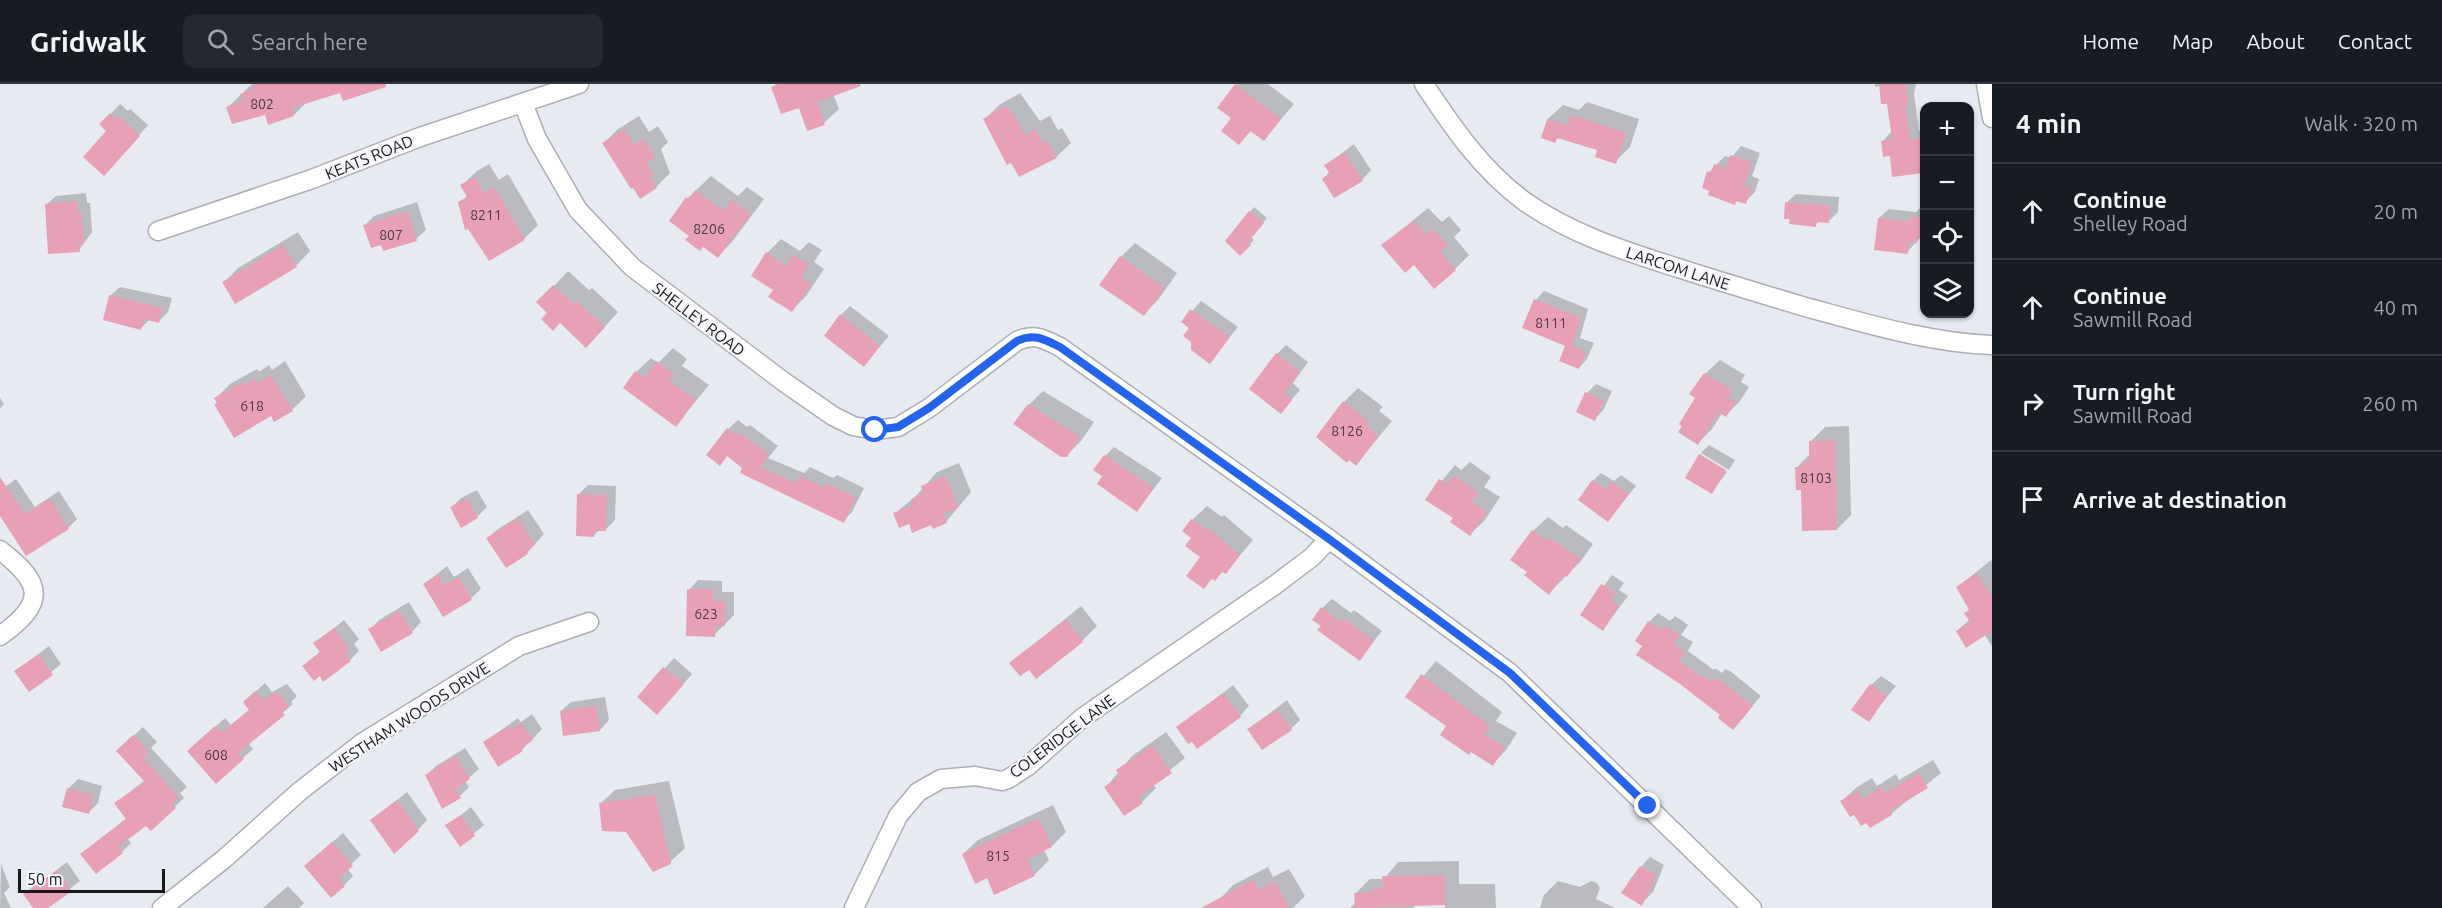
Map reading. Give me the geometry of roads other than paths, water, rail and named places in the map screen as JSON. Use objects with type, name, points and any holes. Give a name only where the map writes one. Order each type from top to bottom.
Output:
[{"type":"street","name":"KEATS ROAD","points":[[158,231],[312,179],[420,137],[579,84]]},
{"type":"street","name":"LARCOM LANE","points":[[1424,84],[1462,139],[1502,184],[1555,220],[1598,241],[1760,294],[1858,321],[1943,339],[1992,345]]},
{"type":"street","points":[[1986,84],[1992,118]]},
{"type":"street","name":"SHELLEY ROAD","points":[[523,103],[537,139],[560,183],[596,232],[632,267],[784,382],[833,416],[864,430],[898,427],[941,400],[1017,341],[1029,336],[1041,338],[1060,347],[1329,539],[1510,673],[1752,908]]},
{"type":"street","name":"COLERIDGE LANE","points":[[854,908],[898,816],[918,792],[941,779],[975,776],[1002,781],[1008,779],[1028,765],[1082,718],[1275,585],[1312,556],[1329,539]]},
{"type":"street","points":[[0,550],[14,561],[32,584],[34,596],[33,604],[25,616],[0,636]]},
{"type":"street","name":"WESTHAM WOODS DRIVE","points":[[162,908],[224,859],[300,791],[362,743],[519,646],[589,622]]}]
